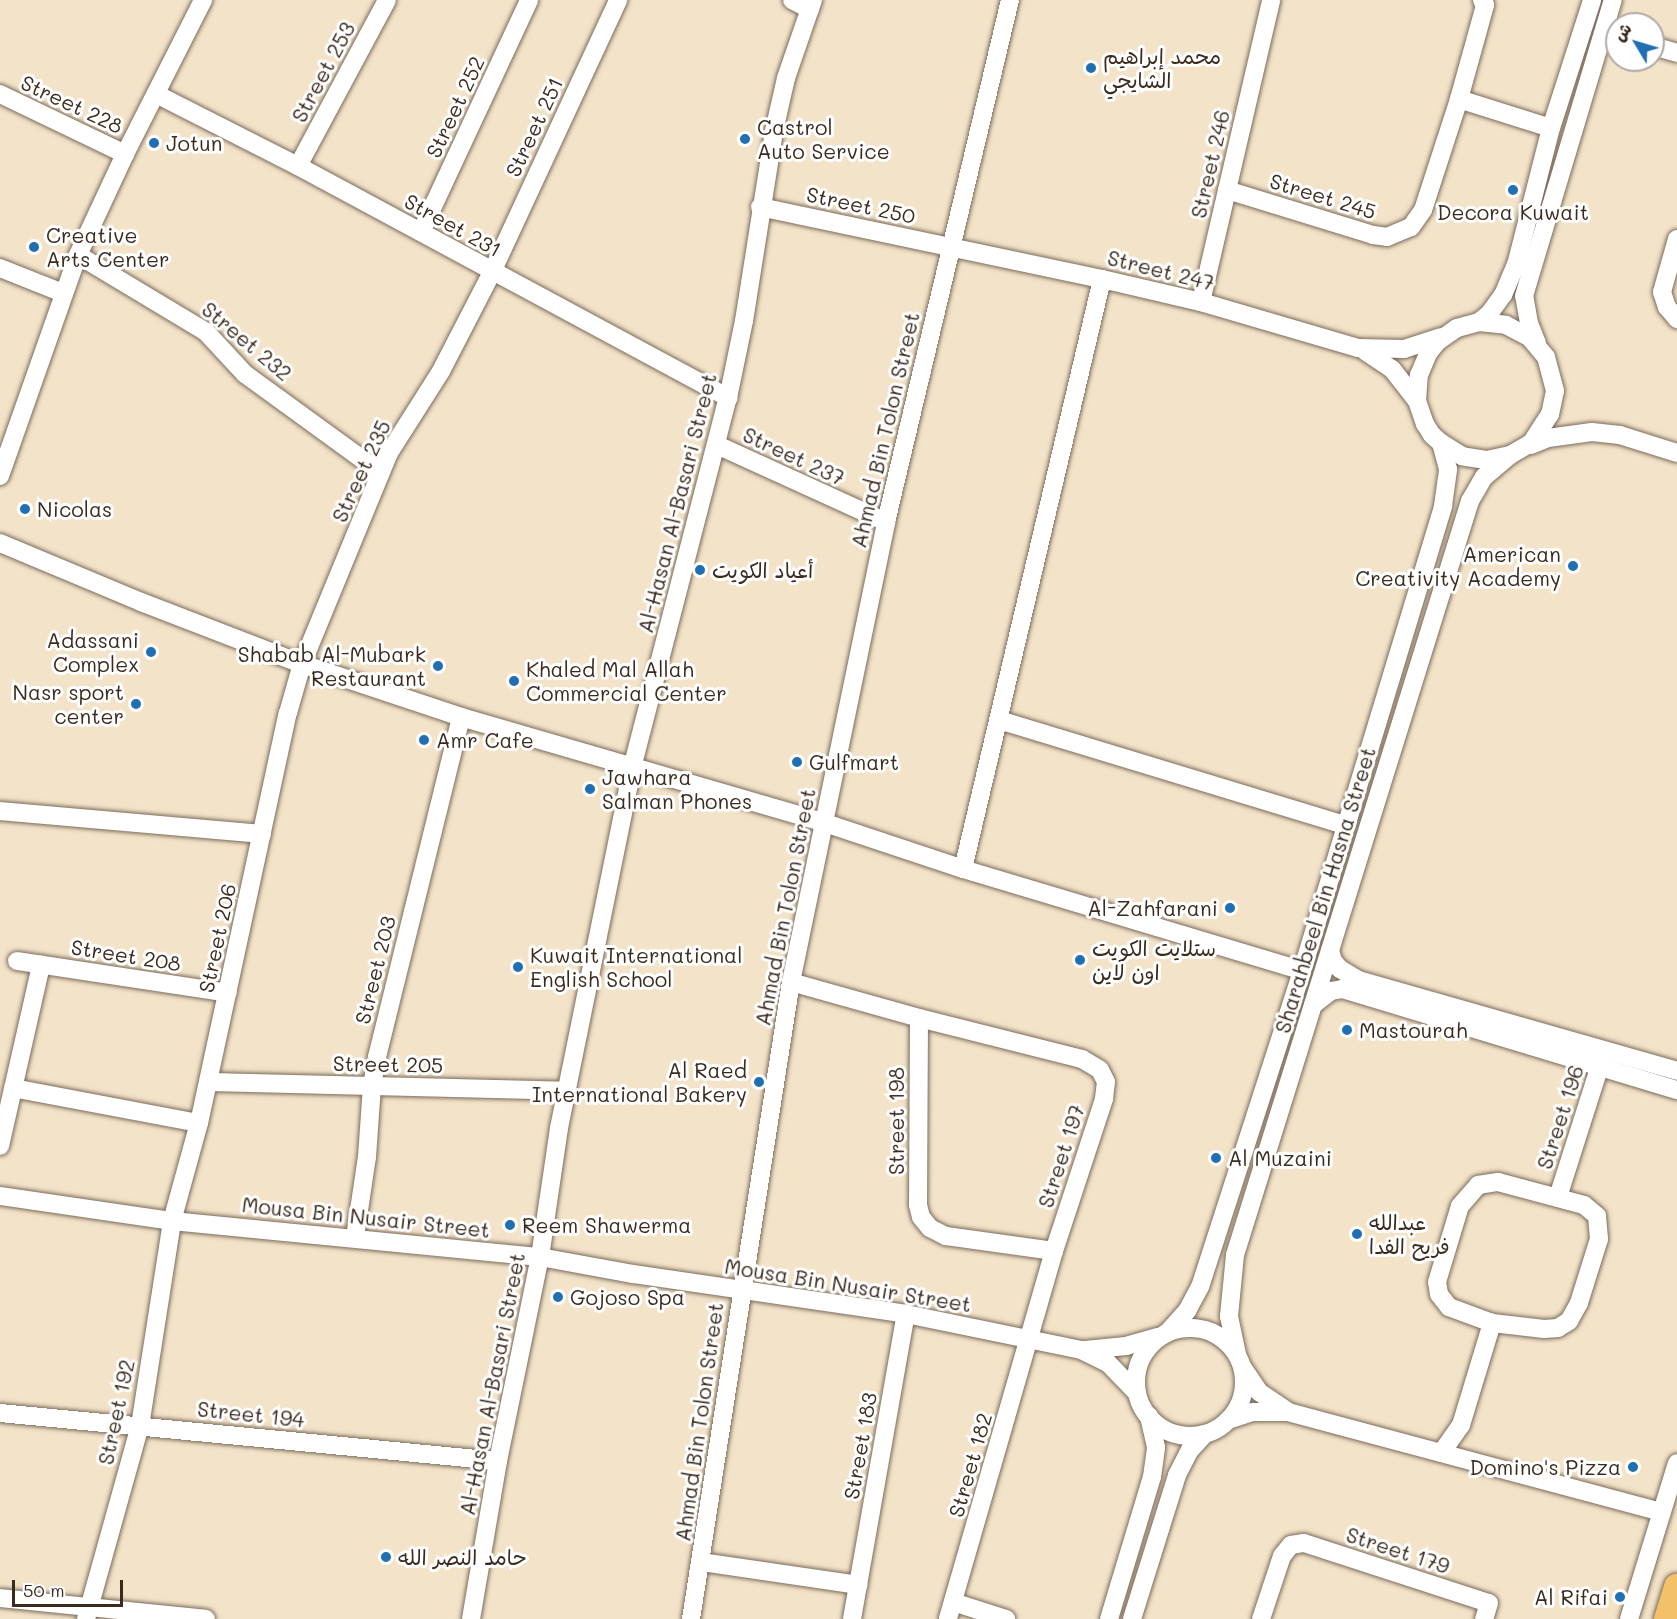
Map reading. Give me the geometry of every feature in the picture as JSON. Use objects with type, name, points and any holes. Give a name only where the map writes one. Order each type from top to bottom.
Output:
[{"type":"highway","points":[[1667,1619],[1677,1586]]},
{"type":"street","points":[[0,476],[78,255],[125,154],[203,0]]},
{"type":"street","name":"Street 253","points":[[298,166],[387,0]]},
{"type":"street","name":"Street 252","points":[[421,232],[529,0]]},
{"type":"street","name":"Street 251","points":[[492,272],[618,0]]},
{"type":"street","points":[[792,0],[811,5]]},
{"type":"street","name":"Ahmad Bin Tolon Street","points":[[691,1619],[791,982],[886,522],[1010,0]]},
{"type":"street","name":"Street 246","points":[[1201,302],[1271,0]]},
{"type":"street","name":"Street 245","points":[[1227,190],[1373,235],[1387,237],[1403,233],[1411,227],[1423,210],[1459,99],[1485,5],[1482,0]]},
{"type":"street","points":[[1592,0],[1551,128],[1516,265],[1503,295],[1489,314],[1479,322],[1447,333],[1433,347],[1419,375],[1417,400],[1425,424],[1441,443],[1462,456],[1474,459],[1486,460],[1515,453],[1548,438],[1592,432],[1620,435],[1677,453]]},
{"type":"street","name":"Al-Hasan Al-Basari Street","points":[[471,1619],[498,1461],[540,1257],[567,1091],[632,768],[717,445],[744,321],[760,207],[786,78],[811,5]]},
{"type":"street","points":[[1515,453],[1545,425],[1554,403],[1551,368],[1528,323],[1524,296],[1605,49]]},
{"type":"street","name":"Street 228","points":[[0,94],[125,154]]},
{"type":"street","name":"Street 231","points":[[156,94],[298,166],[728,398]]},
{"type":"street","points":[[1459,99],[1551,128]]},
{"type":"street","name":"Street 250","points":[[760,207],[951,248]]},
{"type":"street","points":[[1677,239],[1662,292],[1667,307],[1677,319]]},
{"type":"street","name":"Street 247","points":[[951,248],[1201,302],[1358,348],[1404,349],[1426,343],[1447,333]]},
{"type":"street","name":"Street 232","points":[[78,255],[206,332],[245,374],[380,472]]},
{"type":"street","points":[[0,268],[63,293]]},
{"type":"street","name":"Street 235","points":[[302,664],[380,472],[395,442],[441,371],[492,272]]},
{"type":"street","points":[[963,869],[1102,279]]},
{"type":"street","points":[[1479,322],[1512,327],[1530,338],[1539,347]]},
{"type":"street","name":"Street 247","points":[[1358,348],[1392,369],[1417,400]]},
{"type":"street","name":"Sharahbeel Bin Hasna Street","points":[[1163,1335],[1187,1311],[1200,1287],[1302,971],[1443,506],[1448,468],[1441,443]]},
{"type":"street","name":"Street 237","points":[[717,445],[886,522]]},
{"type":"street","name":"Sharahbeel Bin Hasna Street","points":[[1239,1358],[1228,1317],[1235,1255],[1470,501],[1484,477],[1515,453]]},
{"type":"street","points":[[0,543],[141,602],[302,664],[461,717],[825,823],[963,869],[1302,971]]},
{"type":"street","name":"Street 206","points":[[172,1221],[200,1123],[262,834],[302,664]]},
{"type":"street","name":"Street 203","points":[[355,1237],[368,1157],[372,1086],[461,717]]},
{"type":"street","points":[[999,720],[1345,825]]},
{"type":"street","points":[[0,812],[262,834]]},
{"type":"street","points":[[1330,950],[1333,961],[1340,969],[1358,980],[1602,1058],[1677,1090]]},
{"type":"street","name":"Street 208","points":[[17,961],[228,993]]},
{"type":"street","points":[[0,1146],[41,965]]},
{"type":"street","points":[[791,982],[919,1018]]},
{"type":"street","points":[[1313,1005],[1331,991],[1342,989],[1602,1058],[1677,1071]]},
{"type":"street","name":"Street 197","points":[[919,1018],[1082,1059],[1094,1065],[1104,1076],[1106,1088],[1104,1099],[1054,1251],[1029,1340]]},
{"type":"street","name":"Street 198","points":[[919,1018],[918,1205],[925,1223],[937,1232],[954,1238],[1054,1251]]},
{"type":"street","name":"Street 196","points":[[1558,1197],[1602,1058]]},
{"type":"street","name":"Street 205","points":[[209,1082],[567,1091]]},
{"type":"street","points":[[12,1088],[200,1123]]},
{"type":"street","name":"Street 196","points":[[1498,1182],[1558,1197],[1590,1208],[1597,1216],[1600,1230],[1580,1303],[1574,1315],[1558,1328],[1544,1329],[1492,1323],[1449,1307],[1439,1294],[1437,1282],[1460,1206],[1472,1190],[1483,1183],[1498,1182]]},
{"type":"street","name":"Mousa Bin Nusair Street","points":[[0,1196],[172,1221],[355,1237],[540,1257],[633,1274],[906,1314],[1081,1350],[1115,1348],[1163,1335]]},
{"type":"street","name":"Street 192","points":[[88,1614],[140,1426],[172,1221]]},
{"type":"street","name":"Street 183","points":[[852,1619],[906,1314]]},
{"type":"street","points":[[1442,1452],[1461,1425],[1492,1323]]},
{"type":"street","points":[[1109,1619],[1152,1477],[1156,1447],[1149,1416],[1137,1393],[1139,1366],[1147,1350],[1163,1335],[1193,1328],[1210,1331],[1226,1341],[1259,1392],[1288,1412]]},
{"type":"street","name":"Street 182","points":[[1006,1619],[950,1611],[1029,1340]]},
{"type":"street","name":"Mousa Bin Nusair Street","points":[[1081,1350],[1108,1364],[1137,1393]]},
{"type":"street","points":[[1228,1420],[1242,1397],[1244,1380],[1239,1358]]},
{"type":"street","points":[[1132,1619],[1177,1475],[1190,1450],[1205,1434],[1228,1420],[1253,1412],[1288,1412],[1662,1512]]},
{"type":"street","name":"Street 194","points":[[0,1413],[498,1461]]},
{"type":"street","points":[[1149,1416],[1162,1428],[1179,1435],[1205,1434]]},
{"type":"street","points":[[1629,1619],[1677,1462]]},
{"type":"street","name":"Street 179","points":[[1261,1619],[1282,1557],[1294,1544],[1304,1543],[1486,1611]]},
{"type":"street","points":[[700,1562],[858,1585]]},
{"type":"street","points":[[0,1598],[88,1614],[206,1619]]},
{"type":"place","name":"محمد إبراهيم الشايجي","points":[[1091,68]]},
{"type":"place","name":"Castrol Auto Service","points":[[745,139]]},
{"type":"place","name":"Jotun","points":[[154,143]]},
{"type":"place","name":"Decora Kuwait","points":[[1513,190]]},
{"type":"place","name":"Creative Arts Center","points":[[34,247]]},
{"type":"place","name":"Nicolas","points":[[25,509]]},
{"type":"place","name":"American Creativity Academy","points":[[1573,566]]},
{"type":"place","name":"أعياد الكويت","points":[[700,570]]},
{"type":"place","name":"Adassani Complex","points":[[151,652]]},
{"type":"place","name":"Shabab Al-Mubark Restaurant","points":[[438,666]]},
{"type":"place","name":"Khaled Mal Allah Commercial Center","points":[[514,681]]},
{"type":"place","name":"Nasr sport center","points":[[136,704]]},
{"type":"place","name":"Amr Cafe","points":[[424,740]]},
{"type":"place","name":"Gulfmart","points":[[797,762]]},
{"type":"place","name":"Jawhara Salman Phones","points":[[590,789]]},
{"type":"place","name":"Al-Zahfarani","points":[[1230,908]]},
{"type":"place","name":"ستلايت الكويت اون لاين","points":[[1080,960]]},
{"type":"place","name":"Kuwait International English School","points":[[518,967]]},
{"type":"place","name":"Mastourah","points":[[1347,1030]]},
{"type":"place","name":"Al Raed International Bakery","points":[[759,1082]]},
{"type":"place","name":"Al Muzaini","points":[[1216,1158]]},
{"type":"place","name":"Reem Shawerma","points":[[510,1225]]},
{"type":"place","name":"عبدالله فريح الفدا","points":[[1357,1234]]},
{"type":"place","name":"Gojoso Spa","points":[[558,1297]]},
{"type":"place","name":"Domino's Pizza","points":[[1633,1467]]},
{"type":"place","name":"حامد النصر الله","points":[[386,1557]]},
{"type":"place","name":"Al Rifai","points":[[1620,1597]]}]
